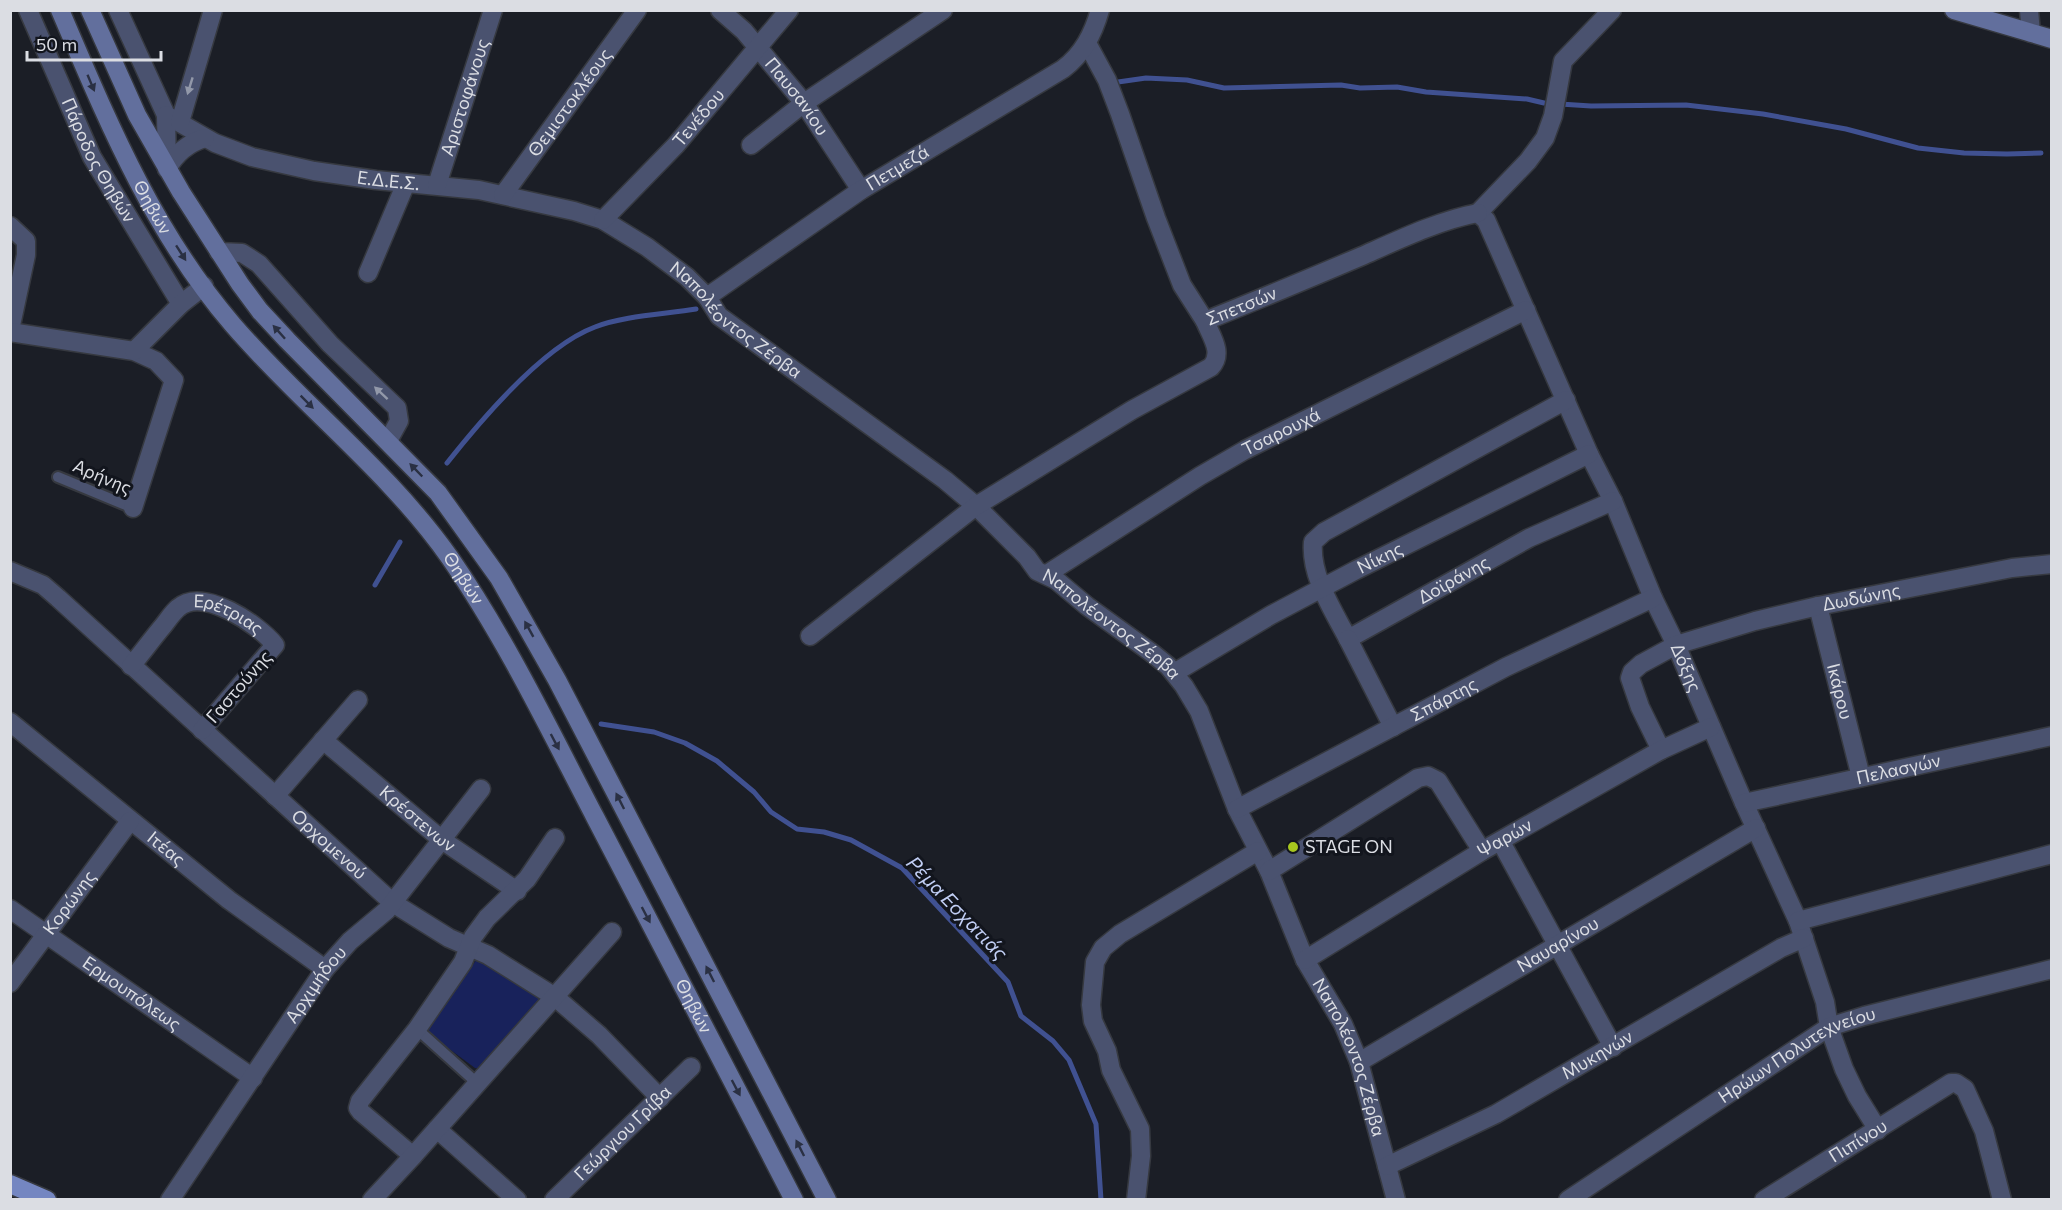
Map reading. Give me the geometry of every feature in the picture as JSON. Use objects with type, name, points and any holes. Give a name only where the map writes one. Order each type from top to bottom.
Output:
[{"type":"main road","name":"Θηβών","points":[[60,10],[133,175],[172,240],[204,286],[233,324],[410,508],[447,554],[482,605],[794,1200]]},
{"type":"main road","name":"Θηβών","points":[[90,10],[137,115],[167,169],[219,252],[260,311],[323,378],[438,493],[514,603],[557,680],[826,1200]]},
{"type":"main road","points":[[1954,10],[2052,39]]},
{"type":"main road","points":[[10,1184],[47,1200]]},
{"type":"street","name":"Πάροδος Θηβών","points":[[28,10],[92,157],[181,304]]},
{"type":"street","points":[[118,10],[173,118]]},
{"type":"street","points":[[167,169],[173,118],[213,10]]},
{"type":"street","name":"Αριστοφάνους","points":[[437,185],[493,10]]},
{"type":"street","name":"Θεμιστοκλέους","points":[[502,195],[637,10]]},
{"type":"street","name":"Παυσανίου","points":[[720,10],[744,31],[804,103],[861,190]]},
{"type":"street","name":"Τενέδου","points":[[603,220],[676,145],[789,10]]},
{"type":"street","points":[[750,145],[804,103],[943,10]]},
{"type":"street","points":[[1100,10],[1087,43],[1107,80],[1182,285],[1205,321]]},
{"type":"street","points":[[1478,213],[1485,203],[1528,161],[1545,138],[1553,116],[1563,61],[1612,10]]},
{"type":"street","points":[[2029,10],[2031,33]]},
{"type":"street","name":"Πετμεζά","points":[[707,297],[861,190],[1063,69],[1087,43]]},
{"type":"street","name":"Ε.Δ.Ε.Σ.","points":[[173,118],[205,138],[252,157],[314,171],[406,183],[479,189],[603,220]]},
{"type":"street","points":[[167,169],[181,150],[205,138]]},
{"type":"street","points":[[368,273],[406,183]]},
{"type":"street","name":"Δόξης","points":[[1478,213],[1486,220],[1589,454],[1613,501],[1653,598],[1676,645],[1801,929],[1825,1002],[1828,1027],[1849,1081],[1878,1130]]},
{"type":"street","name":"Σπετσών","points":[[810,636],[976,506],[1132,410],[1211,367],[1217,360],[1218,352],[1205,321],[1406,237],[1464,215],[1478,213]]},
{"type":"street","name":"Ναπολέοντος Ζέρβα","points":[[603,220],[647,247],[687,277],[707,297],[719,316],[945,480],[976,506],[1027,557],[1037,571],[1047,574],[1152,653],[1174,673],[1199,711],[1237,809],[1269,871],[1305,960],[1343,1024],[1359,1062],[1396,1200]]},
{"type":"street","points":[[10,226],[26,242],[26,255],[10,331],[134,351],[156,361],[174,380],[133,508]]},
{"type":"street","points":[[219,252],[242,253],[259,264],[330,344],[397,408],[399,421],[388,441]]},
{"type":"street","points":[[134,351],[181,304],[204,286]]},
{"type":"street","name":"Τσαρουχά","points":[[1047,574],[1200,476],[1245,450],[1526,310]]},
{"type":"street","points":[[1393,727],[1323,589],[1312,556],[1313,542],[1324,531],[1566,400]]},
{"type":"street","name":"Νίκης","points":[[1174,673],[1271,615],[1393,551],[1589,454]]},
{"type":"street","name":"Δοϊράνης","points":[[1348,639],[1529,538],[1613,501]]},
{"type":"street","name":"Δωδώνης","points":[[1661,750],[1640,707],[1630,678],[1632,672],[1641,664],[1676,645],[1755,621],[1818,606],[2001,570],[2052,564]]},
{"type":"street","name":"Ορχομενού","points":[[10,571],[43,585],[393,903],[435,931],[488,955],[555,997],[599,1035],[660,1098]]},
{"type":"street","name":"Σπάρτης","points":[[1237,809],[1506,667],[1653,598]]},
{"type":"street","name":"Ερέτριας","points":[[131,666],[179,606],[193,603],[210,603],[243,617],[267,635],[275,645]]},
{"type":"street","name":"Ικάρου","points":[[1818,606],[1862,777]]},
{"type":"street","name":"Γαστούνης","points":[[202,730],[275,645]]},
{"type":"street","points":[[274,796],[358,700]]},
{"type":"street","name":"Ψαρών","points":[[1305,960],[1482,851],[1661,750],[1711,727]]},
{"type":"street","name":"Ιτέας","points":[[12,728],[229,900],[325,969]]},
{"type":"street","name":"Πελασγών","points":[[1744,803],[2052,736]]},
{"type":"street","name":"Κρέστενων","points":[[323,740],[442,840],[516,891]]},
{"type":"street","points":[[1269,871],[1418,778],[1428,776],[1438,781],[1482,851]]},
{"type":"street","name":"Αρχιμήδου","points":[[170,1200],[325,969],[350,941],[393,903],[481,789]]},
{"type":"street","name":"Κορώνης","points":[[10,982],[130,821]]},
{"type":"street","name":"Ναυαρίνου","points":[[1359,1062],[1756,828]]},
{"type":"street","points":[[413,1156],[358,1108],[360,1101],[417,1029],[463,962],[473,937],[487,918],[527,879],[555,838]]},
{"type":"street","points":[[1501,842],[1613,1047]]},
{"type":"street","points":[[1136,1200],[1141,1156],[1140,1130],[1111,1070],[1107,1051],[1093,1021],[1091,1005],[1095,962],[1102,948],[1120,934],[1258,850]]},
{"type":"street","name":"Μυκηνών","points":[[1388,1166],[1496,1114],[1613,1047],[1781,948],[1801,929],[2052,854]]},
{"type":"street","name":"Ερμουπόλεως","points":[[10,909],[253,1078]]},
{"type":"street","points":[[372,1200],[612,932]]},
{"type":"street","name":"Ηρώων Πολυτεχνείου","points":[[1568,1200],[1828,1027],[2052,969]]},
{"type":"street","name":"Γεώργιου Γρίβα","points":[[554,1200],[691,1067]]},
{"type":"street","name":"Πιπίνου","points":[[1764,1200],[1951,1083],[1956,1083],[1965,1089],[1984,1131],[2002,1200]]},
{"type":"street","points":[[437,1129],[517,1200]]},
{"type":"lane","name":"Αρήνης","points":[[58,477],[133,508]]},
{"type":"lane","points":[[417,1029],[477,1083]]},
{"type":"shaded area","points":[[477,959],[486,959],[542,996],[543,1002],[483,1069],[475,1068],[429,1034],[427,1029]]},
{"type":"waterway","points":[[1118,82],[1146,78],[1187,80],[1224,88],[1341,85],[1360,88],[1397,87],[1426,92],[1527,99],[1544,103]]},
{"type":"waterway","points":[[1560,104],[1686,105],[1763,114],[1846,129],[1918,148],[1964,153],[2041,153]]},
{"type":"waterway","points":[[447,463],[477,426],[515,386],[555,350],[575,337],[595,327],[618,320],[696,309]]},
{"type":"waterway","points":[[375,585],[400,542]]},
{"type":"waterway","name":"Ρέμα Εσχατιάς","points":[[601,724],[654,732],[685,743],[717,761],[754,792],[771,812],[797,829],[824,832],[851,840],[902,868],[1008,982],[1021,1016],[1053,1041],[1069,1060],[1096,1124],[1101,1200]]},
{"type":"place","name":"STAGE ON","points":[[1293,847]]}]
